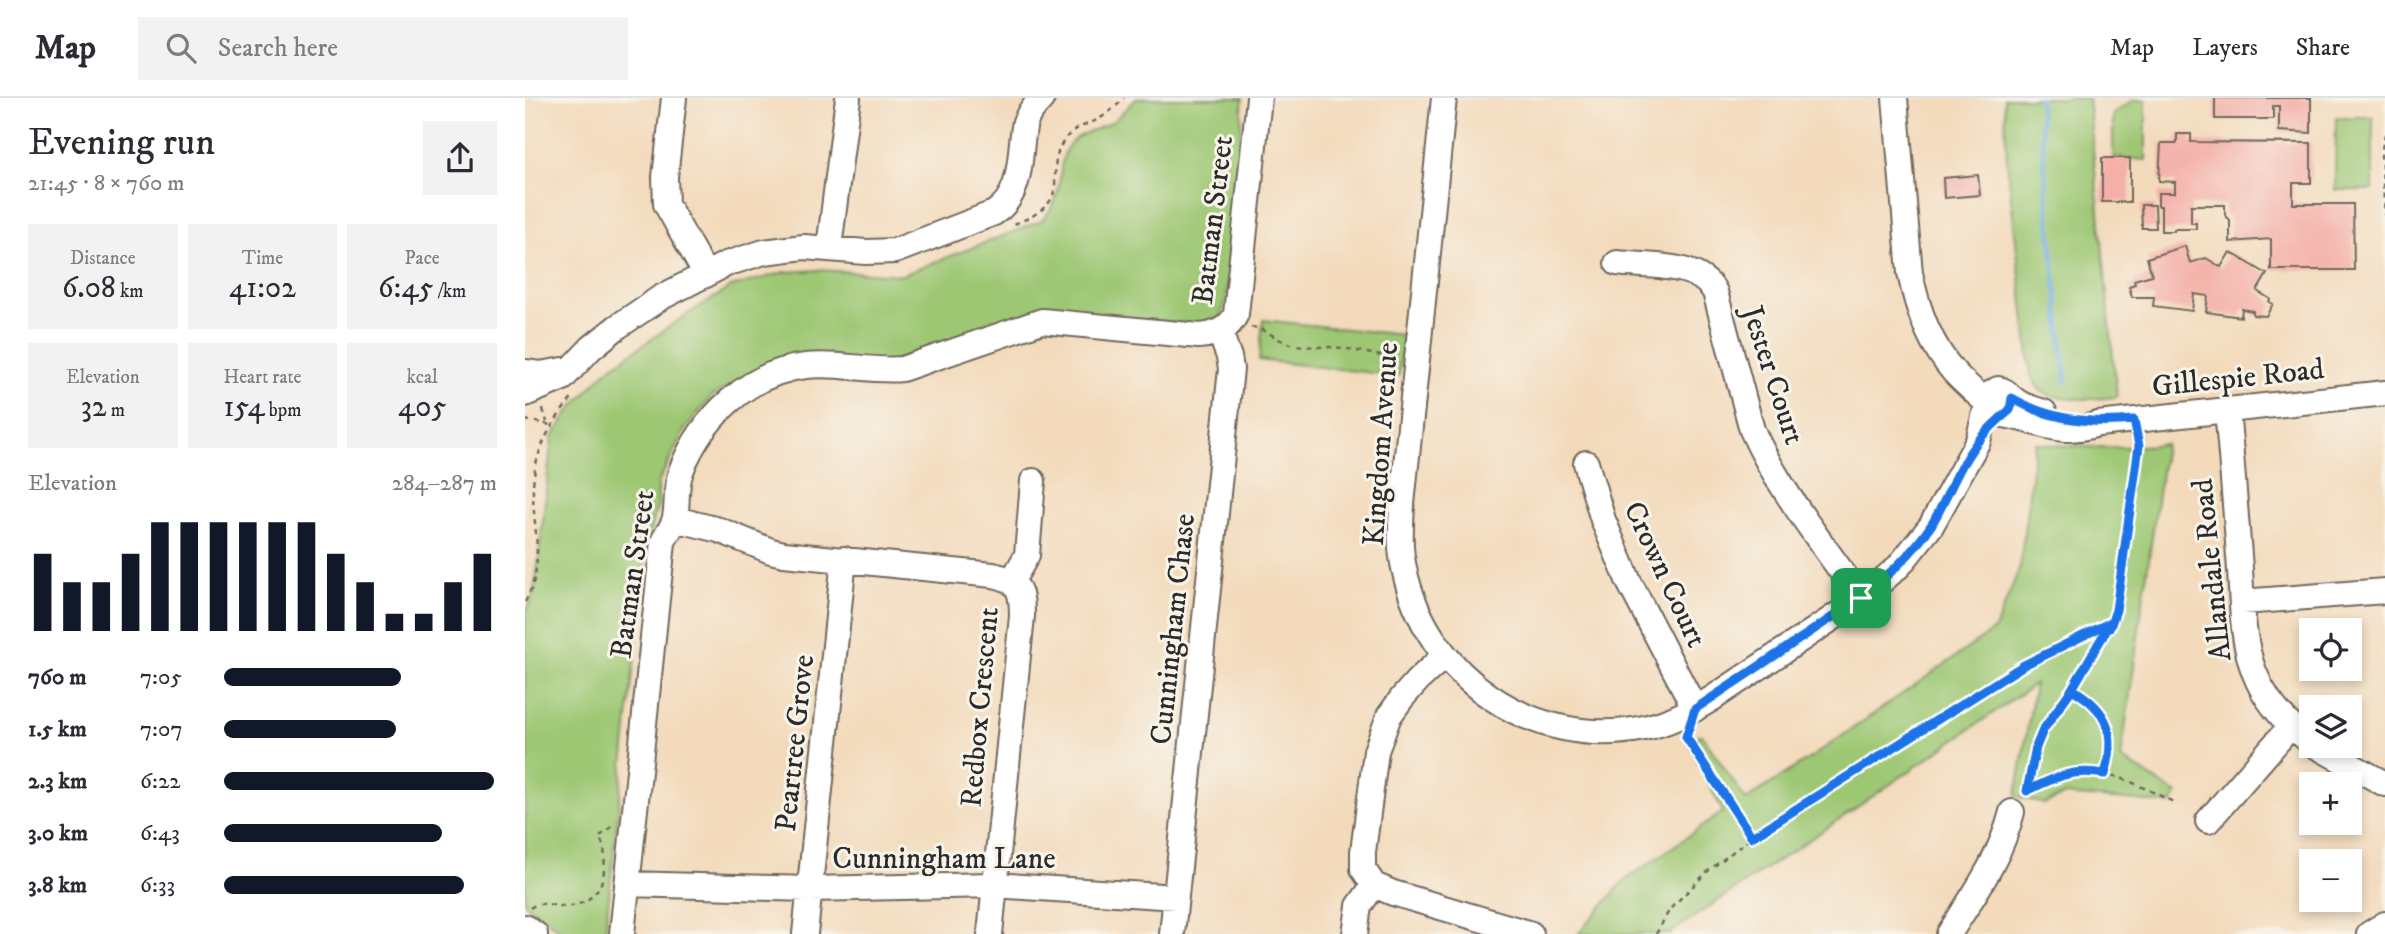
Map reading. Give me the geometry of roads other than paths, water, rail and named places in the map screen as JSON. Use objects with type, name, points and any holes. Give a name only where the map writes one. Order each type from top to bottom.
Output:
[{"type":"street","points":[[674,98],[665,177],[666,204],[706,275]]},
{"type":"street","points":[[829,248],[848,98]]},
{"type":"street","points":[[525,394],[563,378],[591,348],[660,298],[726,264],[764,253],[804,247],[866,253],[895,251],[1001,208],[1014,191],[1025,122],[1030,111],[1042,98]]},
{"type":"street","name":"Batman Street","points":[[622,934],[663,542],[675,519],[679,474],[708,424],[741,391],[786,369],[828,365],[876,370],[902,369],[1042,321],[1199,336],[1226,326],[1238,299],[1259,98]]},
{"type":"street","name":"Kingdom Avenue","points":[[1444,98],[1402,504],[1401,546],[1406,580],[1418,613],[1444,656],[1465,678],[1499,704],[1520,715],[1562,728],[1602,732],[1644,728],[1695,709],[1861,598],[1899,566],[1922,537],[1997,404]]},
{"type":"street","name":"Gillespie Road","points":[[1895,98],[1910,273],[1920,312],[1939,353],[1954,372],[1997,404],[2098,424],[2385,393]]},
{"type":"street","name":"Jester Court","points":[[1616,263],[1688,271],[1704,278],[1710,284],[1715,292],[1748,418],[1761,451],[1861,598]]},
{"type":"street","name":"Cunningham Chase","points":[[1172,934],[1231,369],[1226,326]]},
{"type":"street","points":[[525,372],[540,374],[574,368]]},
{"type":"street","name":"Allandale Road","points":[[2227,410],[2246,639],[2254,672],[2273,707],[2299,733]]},
{"type":"street","name":"Crown Court","points":[[1586,463],[1607,530],[1629,582],[1695,709]]},
{"type":"street","points":[[1012,581],[1027,555],[1033,481]]},
{"type":"street","name":"Redbox Crescent","points":[[675,519],[719,530],[771,551],[993,575],[1012,581],[1020,591],[1022,616],[989,934]]},
{"type":"street","name":"Peartree Grove","points":[[805,934],[845,559]]},
{"type":"street","points":[[2242,602],[2385,591]]},
{"type":"street","points":[[1444,656],[1402,698],[1389,716],[1378,743],[1372,772],[1363,863],[1366,876],[1374,885],[1531,934]]},
{"type":"street","points":[[2208,821],[2264,760],[2290,727]]},
{"type":"street","name":"Allandale Road","points":[[2339,758],[2385,784]]},
{"type":"street","points":[[1949,934],[1994,864],[2019,805]]},
{"type":"street","name":"Cunningham Lane","points":[[627,884],[810,889],[994,886],[1176,897]]},
{"type":"street","points":[[1355,934],[1359,906],[1374,885]]},
{"type":"street","points":[[2369,934],[2385,923]]},
{"type":"street","points":[[525,927],[535,934]]},
{"type":"waterway","points":[[2039,98],[2066,382]]}]
